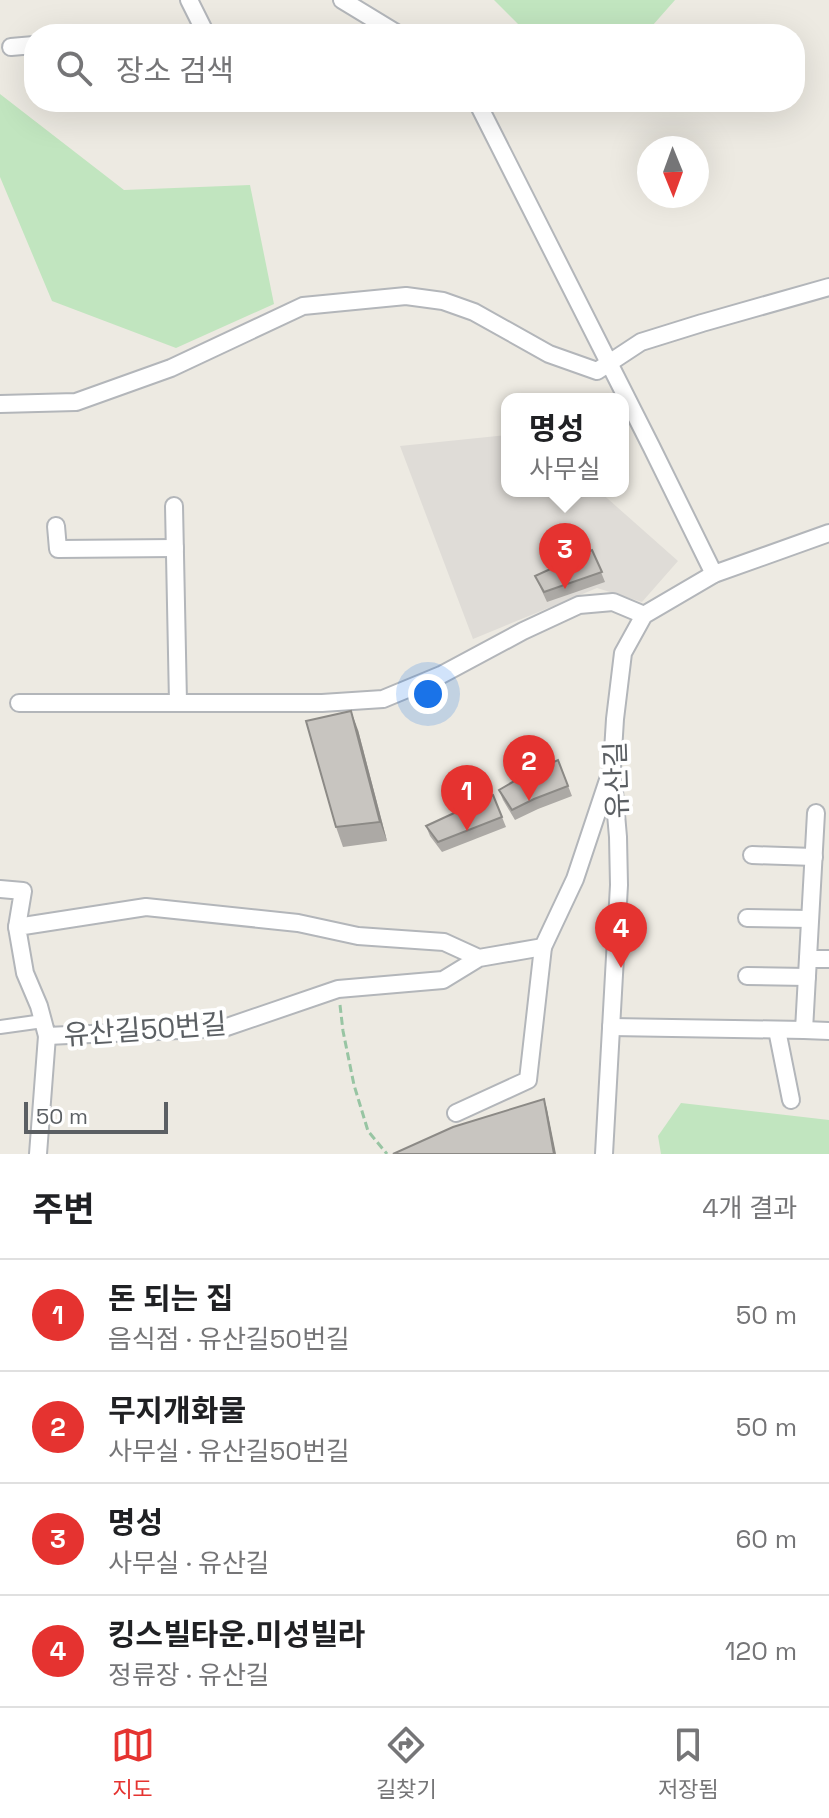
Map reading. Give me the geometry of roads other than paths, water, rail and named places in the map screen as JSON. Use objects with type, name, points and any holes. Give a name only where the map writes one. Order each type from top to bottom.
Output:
[{"type":"street","points":[[189,0],[201,24]]},
{"type":"street","points":[[342,0],[382,24]]},
{"type":"street","points":[[11,47],[24,46]]},
{"type":"street","points":[[482,112],[623,393]]},
{"type":"street","points":[[0,404],[76,402],[171,368],[303,306],[406,296],[443,301],[474,312],[549,354],[597,371],[641,342],[829,287]]},
{"type":"street","points":[[629,404],[714,574]]},
{"type":"street","points":[[174,506],[178,702]]},
{"type":"street","points":[[56,526],[58,549],[175,548]]},
{"type":"street","points":[[19,703],[322,703],[383,699],[441,675],[579,605],[613,602],[644,615],[714,574],[829,533]]},
{"type":"street","name":"유산길","points":[[604,1154],[619,885],[612,768],[615,719],[623,653],[644,615]]},
{"type":"street","points":[[456,1113],[528,1080],[543,947],[571,889],[612,768]]},
{"type":"street","points":[[804,1030],[810,919],[819,868],[816,813]]},
{"type":"street","points":[[752,855],[819,868]]},
{"type":"street","name":"유산길50번길","points":[[0,889],[23,891],[17,927],[25,973],[45,1028],[224,1028],[338,989],[443,980],[479,958],[543,947]]},
{"type":"street","points":[[17,927],[146,907],[298,923],[358,936],[444,942],[479,958]]},
{"type":"street","points":[[747,918],[810,919]]},
{"type":"street","points":[[808,959],[829,959]]},
{"type":"street","points":[[747,976],[807,977]]},
{"type":"street","points":[[0,1027],[45,1028],[39,1150],[24,1154]]},
{"type":"street","points":[[611,1027],[829,1031]]},
{"type":"street","points":[[777,1030],[791,1100]]},
{"type":"place","name":"명성","points":[[565,589]]},
{"type":"place","name":"무지개화물","points":[[529,801]]},
{"type":"place","name":"돈 되는 집","points":[[467,831]]},
{"type":"place","name":"킹스빌타운.미성빌라","points":[[621,968]]}]
